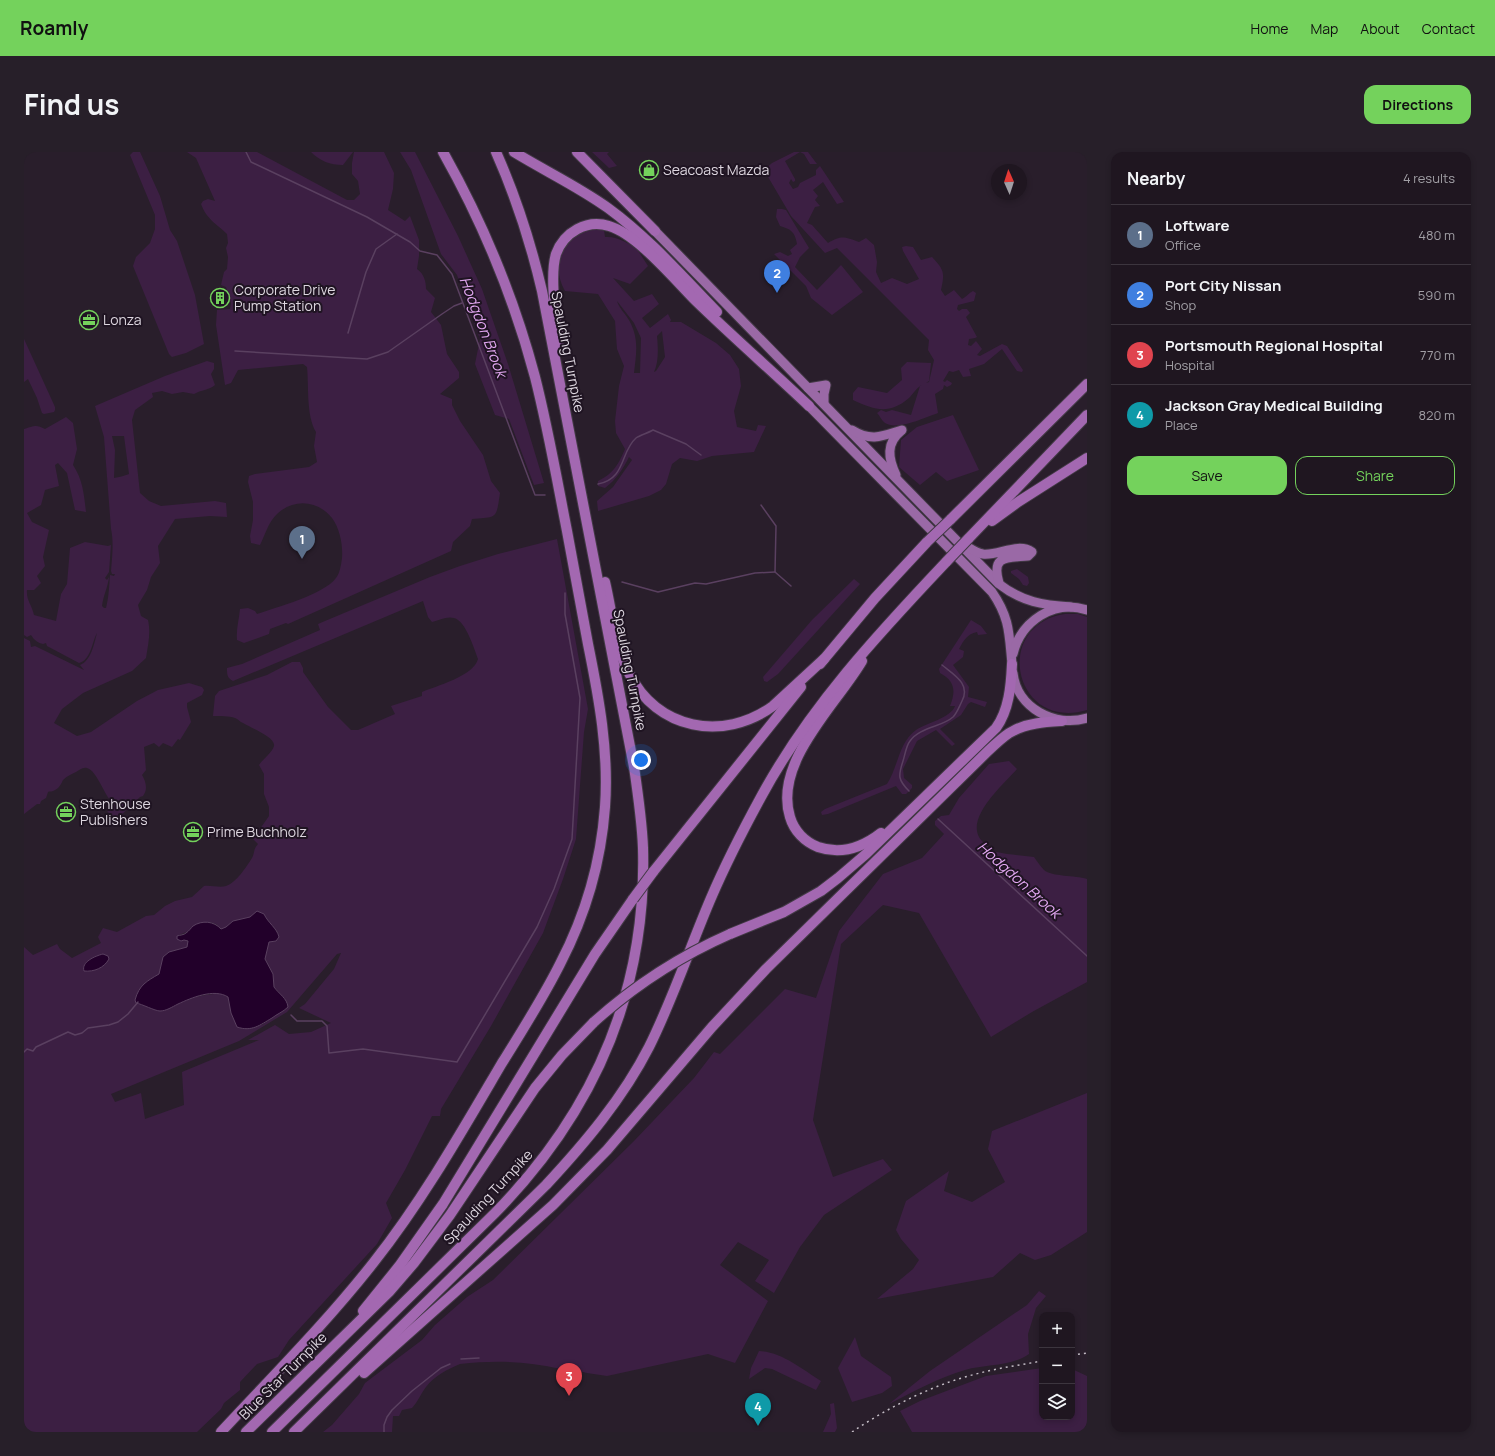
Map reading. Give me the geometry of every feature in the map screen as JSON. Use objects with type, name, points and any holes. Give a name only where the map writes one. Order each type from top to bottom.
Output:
[{"type":"highway","points":[[221,1432],[351,1290],[397,1232],[431,1181],[561,962],[585,906],[600,847],[606,787],[603,726],[544,416],[523,336],[503,279],[471,204],[443,152]]},
{"type":"highway","name":"Spaulding Turnpike","points":[[272,1432],[495,1213],[536,1168],[560,1136],[582,1101],[603,1059],[622,1008],[632,969],[639,929],[643,868],[642,828],[632,754],[546,311],[532,252],[520,214],[496,152]]},
{"type":"highway","points":[[577,152],[999,584],[1013,594],[1030,601],[1087,610]]},
{"type":"highway","points":[[517,154],[590,196],[632,226],[992,592],[1002,608],[1006,618],[1015,682],[1025,700],[1042,714],[1062,721]]},
{"type":"highway","points":[[562,396],[554,282],[555,258],[563,241],[573,232],[584,226],[597,224],[616,229],[640,245],[697,302],[809,406]]},
{"type":"highway","points":[[340,1339],[400,1264],[443,1204],[591,961],[653,872],[824,658],[875,598],[927,542],[1087,384]]},
{"type":"highway","points":[[808,388],[826,385],[824,404]]},
{"type":"highway","points":[[294,1432],[546,1185],[576,1153],[618,1098],[649,1048],[680,978],[711,899],[738,840],[762,794],[816,711],[840,679],[875,638],[1087,415]]},
{"type":"highway","points":[[845,426],[858,434],[870,438],[902,430],[894,437],[889,448],[891,463],[900,483]]},
{"type":"highway","points":[[572,448],[591,516],[621,653],[632,680],[653,705],[674,718],[698,726],[715,727],[741,723],[757,716],[773,706],[824,658]]},
{"type":"highway","points":[[968,539],[1018,502],[1087,458]]},
{"type":"highway","points":[[953,537],[980,554],[1027,549],[1032,552],[1028,556],[1001,560],[998,563],[996,570],[999,584]]},
{"type":"highway","points":[[340,1339],[389,1292],[414,1262],[450,1215],[535,1088],[562,1055],[594,1022],[624,996],[660,971],[696,950],[730,934],[784,912],[821,891],[855,865],[999,724],[1006,707],[1016,644],[1022,633],[1031,622],[1052,609],[1071,607]]},
{"type":"highway","points":[[875,638],[858,667],[824,715],[797,759],[791,775],[788,791],[789,814],[799,834],[810,843],[825,849],[841,850],[855,848],[870,840],[911,811]]},
{"type":"highway","points":[[327,1400],[360,1376],[553,1205],[607,1150],[716,1022],[766,969],[988,751],[1012,731],[1020,728],[1039,723],[1076,721],[1087,718]]},
{"type":"highway","name":"Blue Star Turnpike","points":[[246,1432],[340,1339]]},
{"type":"shaded area","points":[[133,152],[140,152],[160,196],[170,230],[177,241],[195,295],[204,344],[186,353],[172,357],[169,354],[133,266],[136,257],[150,243],[155,229],[155,215],[130,155]]},
{"type":"shaded area","points":[[187,152],[257,152],[347,200],[354,200],[360,194],[358,181],[352,174],[354,152],[384,152],[394,173],[393,189],[388,210],[405,221],[410,216],[419,240],[417,269],[424,278],[426,289],[435,298],[431,312],[441,325],[447,354],[459,372],[459,378],[440,394],[452,399],[452,405],[460,421],[483,455],[491,481],[500,493],[498,508],[494,515],[487,518],[472,519],[470,526],[453,542],[451,551],[288,624],[286,623],[270,629],[269,634],[244,643],[237,640],[240,609],[248,608],[255,611],[257,614],[299,600],[321,590],[330,584],[337,576],[342,558],[342,548],[339,532],[332,518],[318,506],[301,503],[285,508],[278,513],[270,523],[260,545],[251,543],[250,536],[253,520],[253,502],[248,482],[249,476],[309,467],[317,462],[314,446],[316,432],[308,401],[307,367],[303,364],[238,370],[231,383],[225,385],[216,325],[217,310],[230,309],[231,303],[226,287],[221,285],[224,272],[227,269],[227,234],[209,218],[203,209],[201,204],[203,201],[208,199],[215,201],[196,158]]},
{"type":"shaded area","points":[[311,152],[353,152],[343,165],[326,162]]},
{"type":"shaded area","points":[[400,152],[415,152],[458,236],[482,289],[508,364],[544,483],[534,485],[509,419],[495,415],[475,364],[480,339],[457,275],[441,254],[411,170]]},
{"type":"shaded area","points":[[592,152],[609,152],[607,154],[617,166],[609,168]]},
{"type":"shaded area","points":[[794,152],[800,152],[785,161],[795,179],[793,182],[791,179],[789,183],[793,189],[798,187],[800,183],[816,175],[816,170],[820,166],[844,202],[837,204],[823,182],[813,190],[818,196],[815,200],[820,206],[815,207],[807,223],[812,225],[828,243],[840,238],[846,238],[859,242],[866,238],[874,245],[877,262],[876,272],[881,283],[892,278],[907,284],[919,279],[902,247],[913,247],[921,260],[932,257],[941,268],[943,279],[941,290],[945,296],[954,290],[962,299],[973,291],[976,293],[974,301],[958,305],[957,309],[959,311],[962,309],[967,309],[970,313],[966,317],[977,337],[969,339],[968,345],[971,346],[976,341],[982,349],[977,355],[980,356],[1002,344],[1007,346],[1023,370],[1022,372],[1017,371],[1002,349],[984,364],[969,369],[971,376],[963,377],[959,370],[953,372],[949,371],[943,381],[945,382],[947,380],[952,383],[951,385],[947,387],[944,385],[943,389],[935,394],[938,413],[904,424],[890,425],[885,423],[877,413],[881,410],[886,412],[892,410],[911,415],[920,386],[909,398],[895,407],[888,409],[875,408],[853,400],[853,393],[858,387],[887,393],[902,380],[901,368],[907,362],[931,363],[929,381],[926,383],[929,382],[934,360],[928,350],[929,340],[837,248],[825,253],[791,216],[764,170],[772,163]]},
{"type":"shaded area","points":[[800,152],[808,152],[817,164],[810,164],[804,154]]},
{"type":"shaded area","points":[[777,209],[786,210],[809,248],[800,257],[795,267],[817,290],[841,265],[863,292],[832,315],[811,298],[806,286],[774,254],[780,252],[788,256],[792,254],[790,250],[797,244],[792,232],[787,228],[780,226],[776,217]]},
{"type":"shaded area","points":[[590,229],[604,230],[605,237],[617,238],[635,246],[648,266],[630,284],[613,278],[634,301],[652,294],[659,304],[642,318],[650,328],[668,314],[671,320],[670,322],[681,322],[716,343],[730,355],[739,369],[741,386],[734,411],[737,427],[756,431],[758,425],[766,426],[754,452],[712,456],[697,461],[680,458],[672,464],[666,484],[661,490],[649,496],[598,511],[597,501],[613,487],[632,460],[629,457],[619,474],[605,488],[598,486],[598,481],[612,472],[615,468],[625,449],[616,433],[615,421],[619,386],[624,366],[617,349],[615,321],[598,294],[565,291],[559,270],[560,255],[567,242],[579,233]],"holes":[[[617,301],[634,323],[641,338],[640,373],[634,373],[636,360],[634,330]],[[662,331],[665,357],[654,372],[656,368],[658,350],[657,336]]]},
{"type":"shaded area","points":[[24,339],[55,407],[54,412],[42,413],[28,379],[24,382]]},
{"type":"shaded area","points":[[207,361],[214,363],[214,369],[211,374],[215,385],[194,394],[183,392],[172,394],[162,391],[152,393],[153,397],[135,410],[132,420],[140,493],[149,501],[161,506],[215,501],[226,503],[227,517],[210,516],[175,519],[158,546],[160,563],[151,577],[147,590],[138,605],[141,616],[148,620],[149,625],[149,639],[146,658],[132,671],[83,693],[62,709],[54,723],[77,736],[91,732],[137,701],[158,690],[189,683],[202,687],[204,690],[202,695],[187,703],[191,722],[180,740],[178,739],[172,747],[163,743],[159,747],[154,743],[144,747],[146,770],[142,775],[145,780],[146,791],[143,796],[140,797],[116,820],[107,811],[108,809],[113,810],[114,804],[107,796],[98,779],[91,770],[87,768],[81,769],[66,777],[57,789],[48,792],[46,798],[41,801],[40,804],[37,804],[24,814],[24,638],[30,641],[31,647],[35,646],[84,670],[80,665],[87,660],[93,647],[97,633],[89,655],[79,663],[47,646],[46,643],[43,644],[38,642],[31,635],[27,637],[24,635],[24,429],[39,426],[45,429],[66,417],[73,423],[77,449],[73,465],[81,482],[86,512],[75,510],[67,473],[58,463],[55,465],[59,486],[45,490],[41,505],[27,513],[32,522],[49,530],[43,557],[45,566],[37,576],[41,583],[34,590],[27,590],[27,597],[34,615],[56,621],[61,594],[67,584],[70,548],[85,542],[108,546],[111,545],[109,572],[105,578],[107,580],[109,577],[102,606],[106,608],[110,575],[114,576],[115,574],[112,574],[111,571],[112,539],[104,437],[95,406],[165,376]],"holes":[[[112,436],[124,436],[129,474],[114,478],[115,450]]]},
{"type":"shaded area","points":[[953,415],[979,470],[947,481],[936,472],[920,485],[899,467],[901,440],[917,427]]},
{"type":"shaded area","points":[[557,539],[588,709],[584,732],[576,839],[543,933],[491,1026],[441,1109],[440,1116],[432,1116],[405,1170],[386,1203],[392,1218],[377,1244],[289,1340],[278,1357],[257,1364],[240,1382],[240,1390],[224,1403],[221,1409],[197,1432],[24,1432],[24,947],[33,955],[57,944],[60,949],[72,958],[101,943],[98,937],[103,928],[117,932],[146,916],[154,915],[165,906],[175,901],[192,897],[204,886],[224,887],[234,881],[244,870],[252,858],[258,844],[253,839],[269,816],[269,807],[264,794],[264,774],[259,765],[274,746],[271,739],[267,736],[242,723],[236,718],[227,716],[213,716],[215,696],[219,691],[267,675],[292,662],[300,662],[303,672],[328,707],[351,730],[358,730],[395,714],[391,706],[422,696],[422,692],[454,680],[470,670],[478,659],[469,636],[462,624],[454,618],[443,618],[432,622],[428,617],[423,601],[233,681],[228,676],[227,668],[242,664],[320,630],[318,624],[325,621],[430,577],[498,554]],"holes":[[[264,914],[279,937],[276,941],[269,942],[265,959],[273,974],[274,987],[285,999],[276,1015],[262,1025],[229,1004],[228,997],[222,993],[190,998],[170,1008],[148,1006],[136,1003],[146,982],[150,981],[159,974],[163,957],[169,952],[187,947],[188,941],[177,936],[210,922],[216,924],[221,929],[233,921]],[[341,953],[334,969],[305,1004],[299,1008],[331,1023],[311,1032],[289,1034],[275,1025],[248,1040],[259,1040],[182,1072],[184,1105],[145,1119],[141,1093],[115,1102],[111,1094],[239,1041],[287,1012],[337,954]]]},
{"type":"shaded area","points":[[1017,569],[1028,577],[1029,583],[1027,586],[1023,585],[1019,579],[1011,573],[1011,571]]},
{"type":"shaded area","points":[[854,579],[860,584],[778,674],[767,682],[764,681],[763,677],[812,620]]},
{"type":"shaded area","points":[[1065,614],[1078,614],[1087,617],[1087,710],[1062,713],[1042,706],[1028,692],[1021,674],[1020,655],[1027,637],[1042,622]]},
{"type":"shaded area","points":[[971,620],[981,626],[987,634],[978,635],[977,632],[968,636],[959,649],[964,651],[963,657],[953,665],[969,687],[968,697],[987,702],[985,707],[971,702],[961,715],[940,729],[955,744],[952,746],[936,730],[917,741],[903,769],[904,778],[912,785],[912,788],[906,794],[902,794],[896,786],[828,814],[822,815],[821,812],[825,809],[887,784],[902,748],[910,735],[920,727],[944,717],[953,710],[955,706],[950,706],[953,696],[953,687],[949,679],[940,673],[939,669]]},
{"type":"shaded area","points":[[1009,761],[1017,769],[986,804],[977,825],[978,834],[984,843],[992,850],[1006,854],[1034,857],[1044,870],[1052,874],[1087,879],[1087,982],[1032,1012],[991,1037],[919,913],[883,905],[841,944],[813,1120],[833,1177],[883,1159],[892,1170],[824,1215],[800,1247],[774,1293],[755,1281],[769,1260],[738,1242],[720,1265],[768,1301],[735,1363],[708,1354],[607,1376],[563,1367],[561,1369],[523,1363],[486,1362],[460,1364],[433,1379],[424,1389],[412,1408],[402,1410],[399,1416],[393,1416],[392,1432],[323,1432],[332,1425],[359,1394],[365,1383],[422,1340],[435,1325],[467,1297],[493,1280],[634,1141],[694,1078],[714,1052],[720,1054],[785,989],[816,998],[839,931],[883,874],[922,858],[944,834],[935,825],[935,821],[941,816],[949,815],[959,798],[989,764]]},
{"type":"shaded area","points":[[257,911],[264,914],[279,937],[276,941],[269,942],[265,959],[273,974],[274,987],[284,999],[288,1007],[260,1025],[247,1029],[237,1027],[231,1013],[228,997],[222,994],[216,993],[203,995],[189,999],[162,1011],[136,1003],[135,1000],[141,987],[147,981],[159,974],[163,957],[169,952],[187,947],[188,941],[181,941],[177,939],[177,936],[185,934],[196,924],[204,922],[215,924],[221,929],[233,921],[250,917]]},
{"type":"shaded area","points":[[103,954],[108,956],[109,959],[102,967],[91,971],[84,971],[87,962]]},
{"type":"shaded area","points":[[1087,1093],[1087,1232],[1051,1255],[1035,1260],[1020,1253],[993,1277],[877,1299],[913,1269],[919,1260],[901,1239],[896,1230],[906,1201],[949,1171],[944,1191],[972,1202],[1005,1182],[988,1149],[992,1131]]},
{"type":"shaded area","points":[[1039,1291],[1046,1296],[1036,1308],[1028,1334],[1029,1354],[1014,1361],[998,1365],[973,1368],[955,1373],[889,1404],[930,1371],[1027,1305]]},
{"type":"shaded area","points":[[855,1337],[861,1356],[891,1377],[892,1386],[882,1393],[852,1402],[838,1368]]},
{"type":"shaded area","points":[[759,1351],[776,1354],[799,1366],[821,1381],[816,1390],[772,1369],[765,1368],[749,1379],[751,1368]]},
{"type":"shaded area","points":[[1039,1368],[1039,1420],[1075,1420],[1075,1370],[1087,1376],[1087,1432],[912,1432],[900,1411],[920,1401],[986,1376]]},
{"type":"shaded area","points":[[834,1403],[837,1428],[835,1432],[823,1432],[831,1414],[830,1404]]},
{"type":"waterway","name":"Hodgdon Brook","points":[[246,152],[251,162],[367,217],[410,242],[420,251],[437,255],[452,274],[535,495],[545,495]]},
{"type":"waterway","points":[[348,333],[366,272],[376,249],[397,234]]},
{"type":"waterway","points":[[235,351],[367,359],[388,352],[454,306],[462,303]]},
{"type":"waterway","name":"Hodgdon Brook","points":[[598,484],[614,477],[631,444],[636,438],[653,430],[686,444],[701,455]]},
{"type":"waterway","name":"Hodgdon Brook","points":[[761,505],[776,526],[775,572],[791,586]]},
{"type":"waterway","points":[[622,582],[658,592],[695,583],[706,584],[755,573],[775,572]]},
{"type":"waterway","points":[[291,1015],[297,1021],[322,1021],[327,1026],[329,1053],[363,1049],[457,1062],[537,927],[554,889],[572,839],[580,698],[565,614],[565,593]]},
{"type":"waterway","name":"Hodgdon Brook","points":[[909,791],[900,778],[901,766],[909,743],[914,736],[919,733],[953,717],[956,714],[964,695],[963,685],[960,680],[942,665]]},
{"type":"waterway","name":"Hodgdon Brook","points":[[938,819],[1087,956]]},
{"type":"waterway","points":[[24,1052],[27,1049],[33,1051],[36,1047],[68,1032],[75,1035],[82,1033],[88,1028],[118,1022],[128,1014],[138,1002]]},
{"type":"waterway","points":[[461,1359],[479,1358]]},
{"type":"waterway","points":[[384,1432],[384,1425],[392,1410],[412,1391],[441,1368],[450,1364]]},
{"type":"railway","points":[[1075,1355],[1087,1353]]},
{"type":"railway","points":[[852,1432],[911,1398],[943,1384],[1001,1368],[1039,1362]]},
{"type":"place","name":"Seacoast Mazda","points":[[649,170]]},
{"type":"place","name":"Port City Nissan","points":[[777,293]]},
{"type":"place","name":"Corporate Drive Pump Station","points":[[220,298]]},
{"type":"place","name":"Lonza","points":[[89,320]]},
{"type":"place","name":"Loftware","points":[[302,559]]},
{"type":"place","name":"Stenhouse Publishers","points":[[66,812]]},
{"type":"place","name":"Prime Buchholz","points":[[193,832]]},
{"type":"place","name":"Portsmouth Regional Hospital","points":[[569,1396]]},
{"type":"place","name":"Jackson Gray Medical Building","points":[[758,1426]]}]
